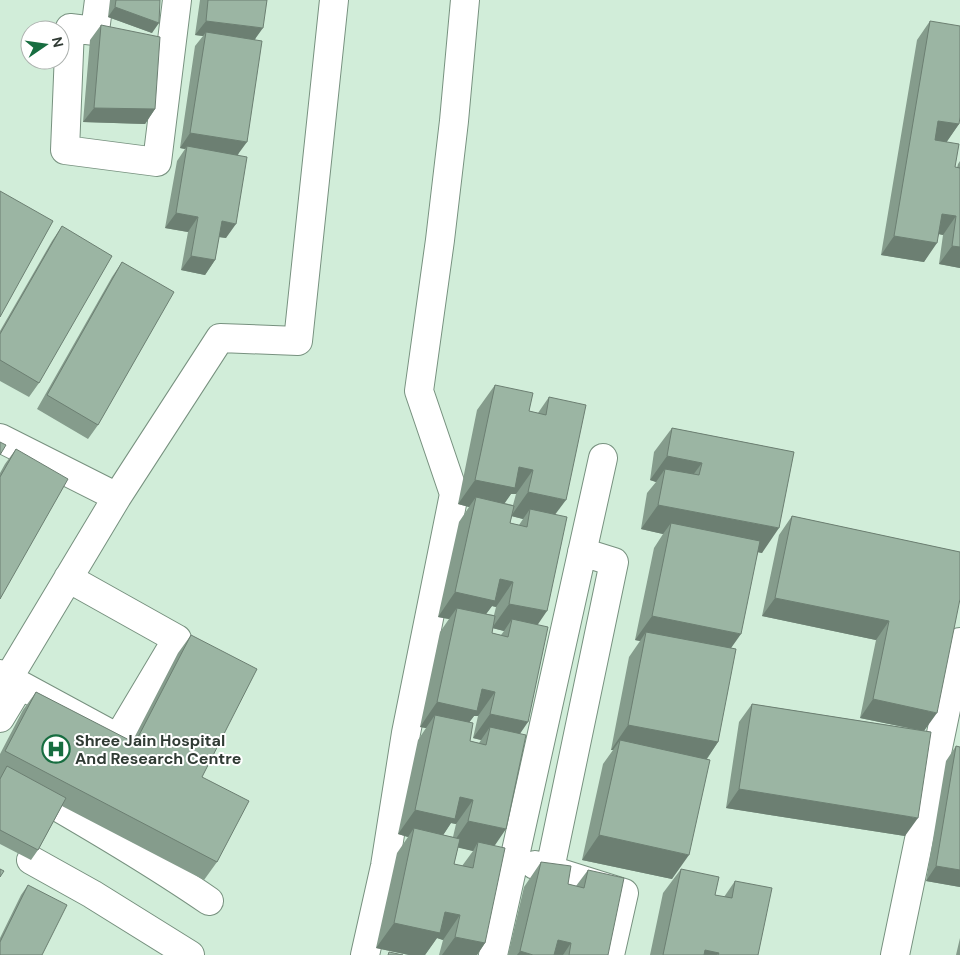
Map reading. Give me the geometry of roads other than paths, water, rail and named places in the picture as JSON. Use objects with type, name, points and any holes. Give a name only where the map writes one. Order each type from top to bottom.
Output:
[{"type":"street","points":[[99,0],[95,31],[70,28],[66,150],[157,162],[177,0]]},
{"type":"street","points":[[0,718],[7,682],[117,496],[220,338],[298,341],[334,0]]},
{"type":"street","points":[[365,955],[385,866],[406,734],[454,494],[420,391],[440,240],[465,0]]},
{"type":"street","points":[[0,438],[117,496]]},
{"type":"street","points":[[493,955],[603,458]]},
{"type":"street","points":[[550,869],[614,562],[582,552]]},
{"type":"street","points":[[7,682],[118,738],[177,639],[68,578]]},
{"type":"street","points":[[896,955],[960,642]]},
{"type":"street","points":[[0,774],[170,874],[209,901]]},
{"type":"street","points":[[514,858],[624,893],[610,955]]},
{"type":"street","points":[[31,860],[92,894],[190,955]]},
{"type":"place","name":"Shree Jain Hospital And Research Centre","points":[[56,749]]}]
